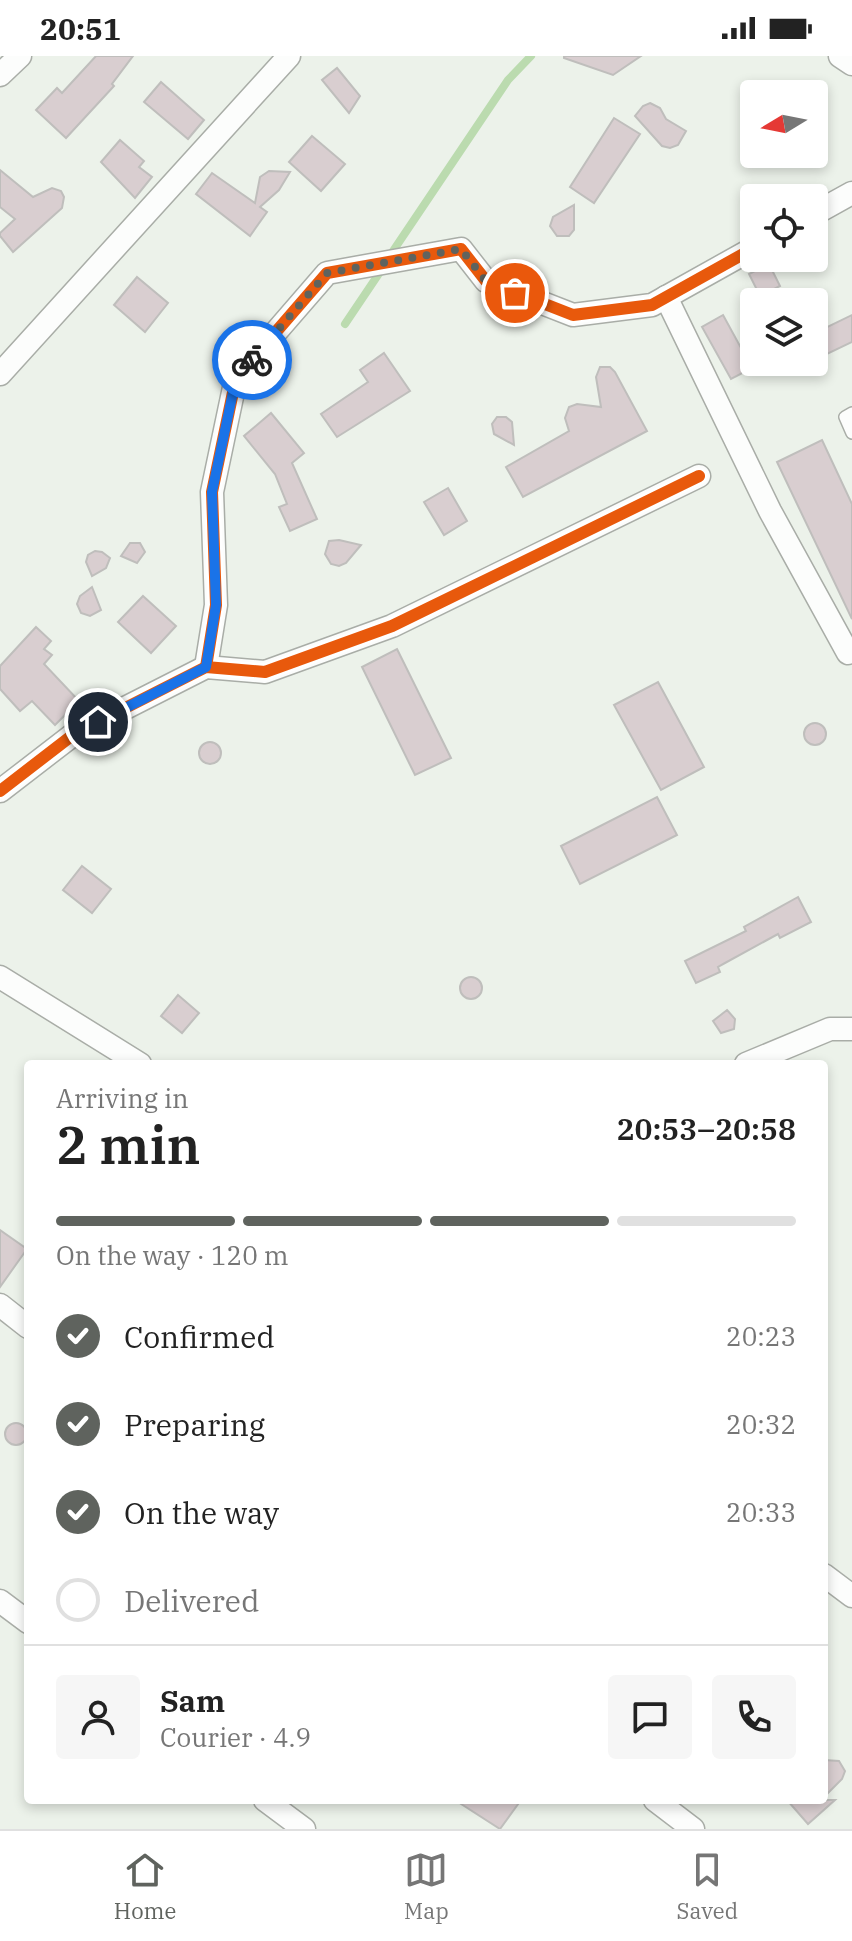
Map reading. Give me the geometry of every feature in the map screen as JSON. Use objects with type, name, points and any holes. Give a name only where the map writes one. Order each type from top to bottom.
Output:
[{"type":"street","points":[[0,75],[20,56]]},
{"type":"street","points":[[0,374],[289,56]]},
{"type":"street","points":[[840,56],[852,64]]},
{"type":"street","points":[[828,206],[852,193]]},
{"type":"street","points":[[206,667],[216,605],[212,492],[236,378],[327,273],[461,249],[486,281],[573,315],[652,305],[740,256]]},
{"type":"street","points":[[666,297],[770,511],[848,653],[852,651]]},
{"type":"street","points":[[0,791],[74,734],[206,667],[265,672],[392,626],[699,476]]},
{"type":"street","points":[[0,977],[134,1060]]},
{"type":"street","points":[[756,1060],[830,1029],[852,1029]]},
{"type":"street","points":[[0,1305],[24,1324]]},
{"type":"street","points":[[828,1578],[852,1596]]},
{"type":"street","points":[[0,1601],[24,1619]]},
{"type":"street","points":[[270,1804],[304,1829]]},
{"type":"street","points":[[660,1804],[693,1829]]},
{"type":"lane","points":[[852,413],[845,417],[852,433]]},
{"type":"building","points":[[96,56],[133,56],[112,84],[114,86],[66,138],[36,110],[57,88],[62,93]]},
{"type":"building","points":[[564,56],[641,56],[613,75]]},
{"type":"building","points":[[337,68],[360,96],[349,113],[322,80]]},
{"type":"building","points":[[161,82],[204,120],[188,139],[144,102]]},
{"type":"building","points":[[650,103],[660,108],[666,119],[686,131],[678,145],[670,148],[662,146],[635,116]]},
{"type":"building","points":[[614,118],[640,134],[594,203],[570,187]]},
{"type":"building","points":[[312,136],[345,164],[321,191],[289,162]]},
{"type":"building","points":[[120,140],[144,161],[139,167],[152,177],[135,198],[101,162]]},
{"type":"building","points":[[0,170],[33,197],[52,188],[61,191],[64,197],[62,208],[13,252],[0,236],[15,219],[0,207]]},
{"type":"building","points":[[269,171],[290,172],[279,190],[260,207],[267,212],[250,236],[196,194],[212,173],[255,203],[260,177]]},
{"type":"building","points":[[574,205],[574,230],[569,236],[557,236],[550,226],[553,217]]},
{"type":"building","points":[[773,272],[780,286],[756,288],[749,274]]},
{"type":"building","points":[[137,277],[168,303],[145,332],[114,305]]},
{"type":"building","points":[[723,315],[740,346],[740,374],[731,379],[702,327]]},
{"type":"building","points":[[852,315],[852,342],[828,354],[828,327]]},
{"type":"building","points":[[384,353],[410,391],[337,437],[321,414],[368,382],[360,370]]},
{"type":"building","points":[[600,367],[610,367],[615,372],[647,431],[523,497],[506,467],[569,431],[565,418],[569,407],[577,404],[601,407],[596,377]]},
{"type":"building","points":[[271,413],[304,453],[292,463],[317,519],[290,531],[279,507],[287,504],[275,474],[244,436]]},
{"type":"building","points":[[497,417],[506,417],[512,422],[514,445],[494,434],[492,424]]},
{"type":"building","points":[[822,440],[852,504],[852,619],[777,462]]},
{"type":"building","points":[[448,488],[467,521],[444,535],[424,502]]},
{"type":"building","points":[[329,541],[361,545],[346,563],[339,566],[331,564],[325,554]]},
{"type":"building","points":[[130,543],[140,543],[145,552],[137,563],[121,556]]},
{"type":"building","points":[[95,551],[110,558],[106,568],[92,576],[86,562],[88,555]]},
{"type":"building","points":[[92,587],[101,610],[90,616],[81,613],[77,604],[80,596]]},
{"type":"building","points":[[143,596],[176,626],[151,653],[118,622]]},
{"type":"building","points":[[36,627],[51,641],[44,649],[52,655],[44,664],[79,701],[55,725],[32,701],[20,711],[0,689],[0,666]]},
{"type":"building","points":[[397,649],[451,758],[415,775],[362,667]]},
{"type":"building","points":[[658,682],[704,767],[661,790],[614,705]]},
{"type":"building","points":[[815,723],[823,726],[826,734],[823,742],[815,745],[807,742],[804,734],[807,726]]},
{"type":"building","points":[[210,742],[218,745],[221,753],[218,761],[210,764],[202,761],[199,753],[202,745]]},
{"type":"building","points":[[657,797],[677,835],[580,884],[561,846]]},
{"type":"building","points":[[82,866],[111,889],[92,913],[63,890]]},
{"type":"building","points":[[798,897],[811,922],[780,938],[778,934],[718,967],[720,972],[696,983],[685,961],[746,931],[744,927]]},
{"type":"building","points":[[471,977],[479,980],[482,988],[479,996],[471,999],[463,996],[460,988],[463,980]]},
{"type":"building","points":[[178,995],[199,1013],[182,1033],[161,1016]]},
{"type":"building","points":[[727,1010],[735,1019],[734,1029],[721,1033],[713,1021]]},
{"type":"building","points":[[0,1230],[24,1247],[24,1253],[0,1287]]},
{"type":"building","points":[[8,1426],[24,1426],[24,1442],[16,1445],[8,1442],[5,1434]]},
{"type":"building","points":[[828,1760],[839,1761],[845,1771],[842,1779],[828,1793]]},
{"type":"building","points":[[828,1800],[835,1800],[808,1824],[790,1804],[828,1804]]},
{"type":"building","points":[[461,1804],[518,1804],[500,1829]]},
{"type":"waterway","points":[[389,257],[508,80],[531,56]]},
{"type":"waterway","points":[[345,324],[382,269]]},
{"type":"cycle path","points":[[206,667],[216,605],[212,492],[236,378],[327,273],[461,249],[486,281],[573,315],[652,305],[740,256]]},
{"type":"cycle path","points":[[0,791],[74,734],[206,667],[265,672],[392,626],[699,476]]},
{"type":"way so far","points":[[252,360],[327,273],[461,249],[486,281],[515,293]]},
{"type":"route","points":[[98,722],[206,667],[216,605],[212,492],[236,378],[252,360]]}]
